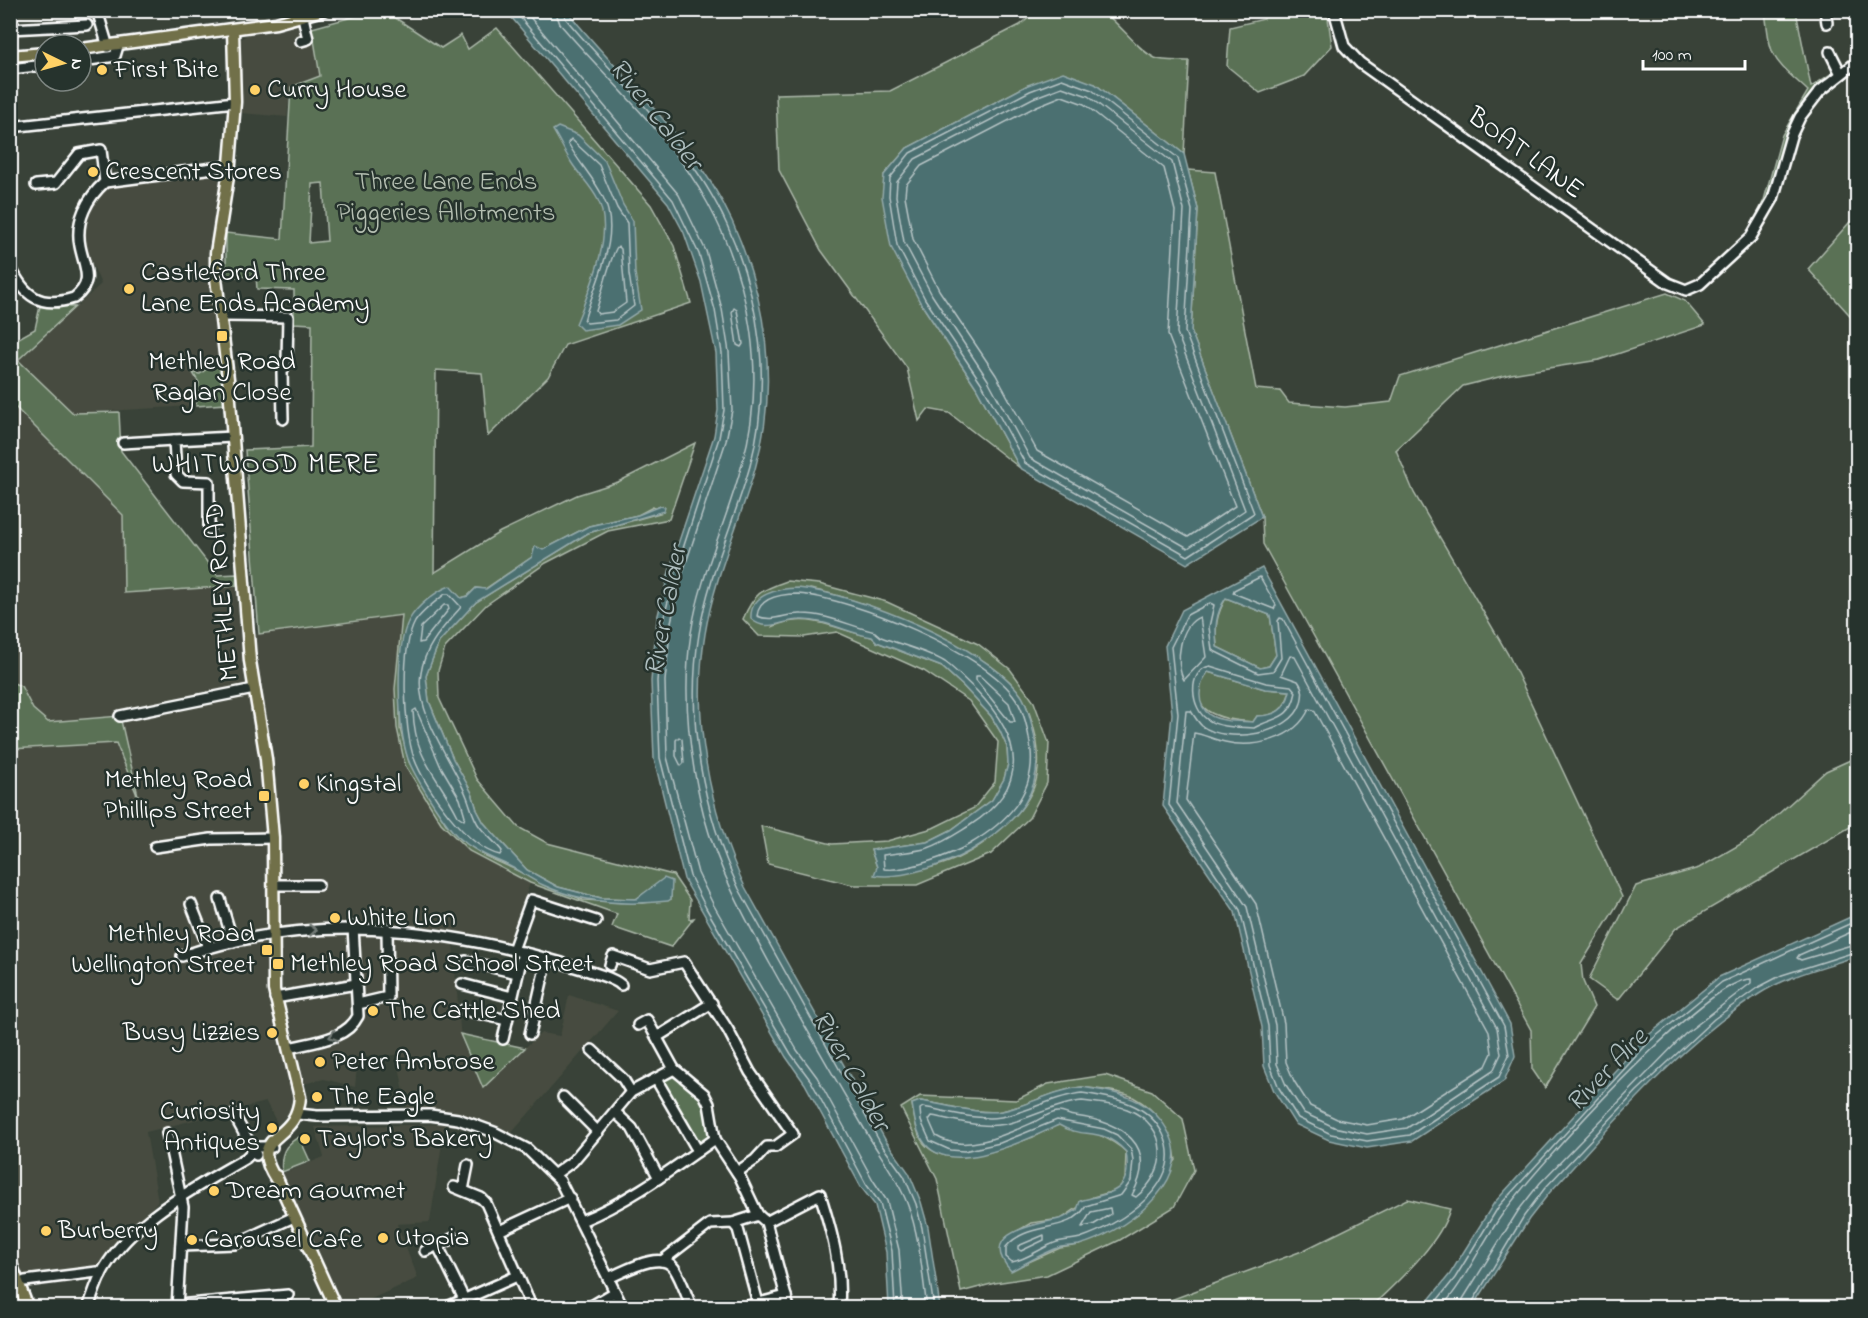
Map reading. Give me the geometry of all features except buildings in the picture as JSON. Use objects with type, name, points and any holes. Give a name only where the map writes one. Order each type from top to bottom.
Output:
[{"type":"main road","points":[[93,49],[233,30],[323,10]]},
{"type":"main road","name":"METHLEY ROAD","points":[[233,30],[235,102],[229,166],[216,253],[216,278],[223,316],[254,689],[266,759],[273,838],[275,885],[272,968],[275,998],[300,1097],[298,1114]]},
{"type":"main road","points":[[10,56],[33,53]]},
{"type":"main road","points":[[298,1114],[291,1126],[266,1148],[265,1158],[336,1308]]},
{"type":"main road","points":[[10,1261],[28,1308]]},
{"type":"street","points":[[93,59],[115,56],[97,10]]},
{"type":"street","name":"BOAT LANE","points":[[1334,10],[1344,46],[1360,63],[1668,283],[1686,290],[1700,284],[1751,237],[1773,199],[1791,136],[1800,117],[1820,91],[1841,74]]},
{"type":"street","points":[[1825,10],[1827,23]]},
{"type":"street","points":[[301,41],[308,39],[303,16]]},
{"type":"street","points":[[10,29],[87,24]]},
{"type":"street","points":[[1830,52],[1841,74],[1857,61]]},
{"type":"street","points":[[10,69],[33,66]]},
{"type":"street","points":[[10,127],[235,102]]},
{"type":"street","points":[[36,185],[56,183],[79,153],[101,150],[105,182]]},
{"type":"street","points":[[10,266],[23,291],[29,296],[48,300],[74,298],[86,284],[88,276],[80,246],[80,222],[92,195],[105,182],[229,166]]},
{"type":"street","points":[[223,316],[288,317],[287,359],[282,372],[283,419]]},
{"type":"street","points":[[123,443],[233,437]]},
{"type":"street","points":[[174,440],[176,474],[183,481],[209,482],[209,529]]},
{"type":"street","points":[[120,716],[254,689]]},
{"type":"street","points":[[155,848],[211,839],[273,838]]},
{"type":"street","points":[[275,885],[318,885]]},
{"type":"street","points":[[220,899],[233,942]]},
{"type":"street","points":[[503,1039],[517,973],[518,951],[531,900],[596,921]]},
{"type":"street","points":[[191,904],[208,947]]},
{"type":"street","points":[[289,1048],[347,1031],[358,1016],[353,927]]},
{"type":"street","points":[[182,956],[208,947],[273,934],[353,927],[387,928],[518,951],[621,985]]},
{"type":"street","points":[[358,1004],[388,997],[387,928]]},
{"type":"street","points":[[609,965],[613,956],[650,969],[684,962],[704,996],[712,1003],[750,1072],[794,1134],[775,1147],[767,1148],[755,1160],[737,1172]]},
{"type":"street","points":[[530,1034],[547,959]]},
{"type":"street","points":[[466,962],[517,973]]},
{"type":"street","points":[[275,998],[356,984]]},
{"type":"street","points":[[462,984],[512,997]]},
{"type":"street","points":[[657,1037],[712,1003]]},
{"type":"street","points":[[464,1010],[507,1020]]},
{"type":"street","points":[[638,1025],[647,1020],[674,1069],[704,1094],[709,1104],[715,1139],[737,1172],[758,1215],[766,1222],[789,1308]]},
{"type":"street","points":[[592,1050],[623,1079],[630,1092]]},
{"type":"street","points":[[555,1174],[573,1161],[630,1092],[674,1069]]},
{"type":"street","points":[[656,1079],[698,1151]]},
{"type":"street","points":[[563,1097],[598,1132]]},
{"type":"street","points":[[615,1112],[632,1128],[659,1178]]},
{"type":"street","points":[[298,1114],[317,1116],[430,1115],[458,1119],[518,1144],[535,1155],[555,1174],[570,1198],[623,1308]]},
{"type":"street","points":[[88,1308],[101,1275],[112,1257],[148,1220],[180,1197],[266,1148],[234,1115]]},
{"type":"street","points":[[167,1133],[183,1207],[178,1306],[288,1295]]},
{"type":"street","points":[[581,1221],[605,1211],[659,1178],[715,1139]]},
{"type":"street","points":[[468,1165],[458,1189],[481,1198],[486,1203],[531,1308]]},
{"type":"street","points":[[766,1222],[820,1194],[834,1236],[841,1283],[839,1308]]},
{"type":"street","points":[[499,1231],[570,1198]]},
{"type":"street","points":[[608,1278],[647,1263],[662,1261],[710,1224],[736,1226],[758,1215]]},
{"type":"street","points":[[182,1246],[234,1244],[294,1217]]},
{"type":"street","points":[[736,1226],[758,1303]]},
{"type":"street","points":[[425,1251],[454,1238]]},
{"type":"street","points":[[438,1246],[464,1299]]},
{"type":"street","points":[[662,1261],[673,1266],[692,1308]]},
{"type":"street","points":[[25,1281],[97,1272],[101,1275]]},
{"type":"street","points":[[445,1308],[517,1276]]},
{"type":"street","points":[[588,1308],[615,1292]]},
{"type":"street","points":[[740,1308],[786,1296]]},
{"type":"shaded area","points":[[309,19],[321,76],[291,87],[287,117],[241,113],[239,40],[251,32]]},
{"type":"shaded area","name":"Castleford Three Lane Ends Academy","points":[[216,169],[221,172],[209,276],[221,344],[226,404],[73,413],[18,360],[101,284],[84,246],[85,226],[96,197],[112,184]]},
{"type":"shaded area","points":[[10,403],[123,515],[125,593],[236,586],[241,636],[402,615],[395,689],[441,823],[469,851],[530,883],[509,946],[452,933],[461,1040],[482,1087],[541,1033],[560,1036],[569,995],[618,1011],[509,1136],[458,1112],[407,1109],[397,1055],[358,1056],[355,1087],[324,1079],[303,1084],[292,1109],[278,1125],[266,1102],[146,1132],[158,1201],[98,1266],[21,1278],[10,1240],[11,749],[116,743],[137,794],[120,716],[48,723],[33,709],[21,686],[11,682]]},
{"type":"shaded area","points":[[445,1124],[430,1222],[397,1224],[418,1278],[353,1307],[343,1307],[278,1175],[324,1157],[315,1127]]},
{"type":"green space","points":[[1097,10],[1104,13],[1155,58],[1189,61],[1184,154],[1095,84],[1028,85],[907,148],[884,175],[920,302],[976,387],[1020,468],[949,413],[928,409],[919,421],[907,368],[821,250],[779,170],[776,94],[890,91],[1020,25],[1037,11]]},
{"type":"green space","name":"Three Lane Ends Piggeries Allotments","points":[[374,11],[385,11],[441,48],[461,35],[468,49],[497,28],[651,205],[674,246],[691,303],[565,345],[548,377],[488,436],[482,373],[436,370],[434,573],[500,532],[577,495],[618,482],[695,443],[669,519],[608,531],[546,563],[486,605],[445,648],[438,671],[439,698],[477,779],[518,827],[547,843],[673,875],[690,900],[689,919],[694,918],[671,947],[612,927],[617,914],[530,883],[469,851],[441,823],[405,765],[397,728],[395,689],[402,615],[259,634],[245,450],[311,447],[312,324],[294,323],[294,290],[257,289],[256,276],[226,277],[226,233],[282,239],[291,87],[320,76],[312,28]],"holes":[[[323,183],[327,241],[309,243],[312,184]],[[653,507],[660,513],[588,533],[476,602],[439,642],[426,676],[429,701],[453,759],[472,793],[477,810],[484,823],[527,870],[558,887],[601,898],[636,899],[646,892],[671,890],[671,899],[643,903],[583,900],[483,855],[446,824],[409,762],[400,729],[400,670],[405,632],[456,594],[461,598],[468,596],[476,588],[485,589],[532,557],[535,546],[543,550],[589,526],[638,515]]]},
{"type":"green space","points":[[1265,11],[1327,11],[1332,46],[1304,76],[1260,93],[1227,66],[1230,27],[1264,19]]},
{"type":"green space","points":[[1765,11],[1796,11],[1811,87],[1835,71],[1812,96],[1765,209],[1751,228],[1764,200],[1782,135],[1808,91],[1775,57],[1769,40]]},
{"type":"green space","points":[[1188,170],[1215,172],[1256,389],[1280,391],[1289,403],[1345,407],[1391,402],[1400,376],[1667,293],[1685,301],[1705,325],[1599,360],[1511,374],[1463,386],[1396,450],[1414,493],[1509,656],[1622,897],[1581,964],[1583,981],[1594,1007],[1545,1088],[1532,1069],[1531,1030],[1263,544],[1262,517],[1191,331],[1198,209]]},
{"type":"green space","points":[[1857,214],[1857,323],[1808,269]]},
{"type":"green space","points":[[40,306],[75,307],[18,360],[73,413],[119,412],[121,451],[217,575],[237,574],[236,586],[124,593],[123,515],[11,403],[10,343],[35,329]]},
{"type":"green space","points":[[222,363],[226,404],[196,406],[199,383],[193,373],[200,374],[212,365]]},
{"type":"green space","points":[[787,581],[819,584],[887,602],[978,644],[1010,669],[1034,702],[1049,743],[1047,783],[1029,818],[991,854],[917,885],[853,885],[768,864],[761,826],[832,844],[887,841],[933,828],[974,808],[995,782],[998,742],[969,701],[924,671],[837,632],[804,637],[759,636],[743,619],[751,603],[765,590]],"holes":[[[810,589],[833,594],[893,615],[957,645],[985,662],[1007,680],[1022,697],[1036,735],[1037,776],[1023,805],[1011,819],[982,844],[966,854],[936,866],[899,869],[877,867],[871,850],[927,842],[951,830],[992,800],[1004,779],[1008,764],[1007,747],[1000,731],[991,716],[942,667],[877,642],[872,637],[823,623],[785,622],[772,627]]]},
{"type":"green space","points":[[1226,598],[1270,615],[1276,655],[1269,666],[1260,668],[1217,647],[1217,621]]},
{"type":"green space","points":[[1208,672],[1265,689],[1290,691],[1279,711],[1257,716],[1253,722],[1229,719],[1208,711],[1202,705],[1199,696],[1200,686]]},
{"type":"green space","points":[[11,682],[21,686],[33,709],[48,722],[120,716],[139,800],[116,743],[11,749]]},
{"type":"green space","points":[[1857,757],[1857,823],[1676,928],[1618,1000],[1589,979],[1636,886],[1699,868],[1753,837],[1826,771]]},
{"type":"green space","points":[[460,1034],[525,1048],[483,1088]]},
{"type":"green space","points":[[674,1073],[704,1101],[712,1138],[703,1142],[699,1141],[661,1080]]},
{"type":"green space","points":[[1105,1075],[1152,1091],[1183,1119],[1194,1170],[1174,1207],[1120,1240],[1047,1275],[995,1283],[961,1292],[937,1179],[901,1108],[920,1096],[1016,1100],[1048,1084]],"holes":[[[1082,1087],[1115,1092],[1142,1102],[1162,1123],[1171,1141],[1176,1160],[1138,1214],[1079,1245],[1060,1248],[1011,1270],[1007,1237],[1031,1223],[1061,1219],[1093,1197],[1118,1190],[1125,1180],[1126,1152],[1113,1142],[1094,1133],[1059,1125],[991,1152],[958,1157],[943,1155],[931,1149],[921,1139],[912,1104],[920,1101],[993,1112]]]},
{"type":"green space","points":[[299,1137],[310,1161],[282,1172],[284,1151]]},
{"type":"green space","points":[[1407,1199],[1450,1209],[1437,1236],[1427,1249],[1371,1307],[1152,1307],[1302,1251]]},
{"type":"water","name":"River Calder","points":[[506,11],[567,11],[656,111],[698,163],[732,221],[744,251],[754,281],[766,344],[766,407],[755,469],[714,592],[705,634],[700,698],[706,764],[722,827],[745,887],[886,1141],[909,1173],[928,1227],[940,1307],[889,1307],[886,1252],[875,1205],[861,1187],[805,1084],[786,1057],[684,879],[654,759],[651,681],[657,619],[670,568],[714,436],[718,410],[716,353],[701,282],[684,233],[668,203]]},
{"type":"water","points":[[1063,72],[1095,84],[1184,154],[1198,209],[1191,331],[1262,517],[1187,564],[1020,468],[976,387],[920,302],[891,247],[882,197],[884,175],[907,148],[1028,85]]},
{"type":"water","points":[[558,127],[578,135],[605,161],[623,205],[633,221],[635,273],[641,310],[618,325],[582,330],[576,324],[598,262],[604,229],[598,200],[571,162],[553,130]]},
{"type":"water","points":[[660,506],[665,507],[664,511],[588,533],[476,602],[439,642],[426,676],[429,701],[453,759],[472,793],[477,810],[484,823],[527,870],[558,887],[601,898],[636,899],[664,878],[672,881],[671,899],[668,901],[604,902],[573,896],[543,885],[479,852],[457,836],[430,799],[408,759],[400,709],[401,649],[404,633],[412,615],[439,591],[450,586],[461,598],[468,596],[476,588],[486,589],[532,557],[535,546],[543,550],[589,526],[638,515]]},
{"type":"water","points":[[1262,568],[1510,1024],[1515,1056],[1504,1081],[1412,1141],[1367,1148],[1329,1140],[1295,1124],[1274,1091],[1264,1066],[1262,1027],[1235,912],[1163,806],[1172,714],[1165,646],[1182,610]],"holes":[[[1226,598],[1270,615],[1276,655],[1269,666],[1260,668],[1217,647],[1217,621]],[[1208,672],[1265,689],[1290,691],[1286,703],[1279,711],[1257,716],[1253,722],[1220,719],[1210,715],[1200,700],[1202,682]]]},
{"type":"water","points":[[798,588],[853,600],[918,625],[980,658],[1004,677],[1021,695],[1034,734],[1037,755],[1036,773],[1025,804],[1002,829],[970,851],[936,866],[897,875],[874,875],[877,867],[871,850],[927,842],[951,830],[992,800],[1004,779],[1008,764],[1007,747],[991,716],[942,667],[877,642],[872,637],[828,624],[800,620],[762,625],[751,619],[752,610],[760,598],[774,591]]},
{"type":"water","points":[[1857,914],[1857,956],[1771,987],[1730,1014],[1675,1061],[1623,1112],[1550,1192],[1529,1219],[1473,1307],[1423,1307],[1450,1274],[1494,1203],[1645,1038],[1719,977]]},
{"type":"water","points":[[1082,1087],[1134,1099],[1154,1113],[1170,1135],[1175,1153],[1172,1171],[1163,1188],[1149,1204],[1114,1230],[1079,1245],[1055,1249],[1011,1271],[1002,1258],[1000,1248],[1004,1239],[1024,1228],[1064,1218],[1077,1210],[1080,1201],[1117,1188],[1126,1176],[1126,1152],[1108,1138],[1076,1132],[1059,1125],[988,1153],[968,1157],[949,1156],[934,1151],[922,1139],[916,1126],[912,1104],[920,1101],[993,1112],[1022,1105],[1061,1091]]},
{"type":"place","name":"First Bite","points":[[102,70]]},
{"type":"place","name":"Curry House","points":[[255,90]]},
{"type":"place","name":"Crescent Stores","points":[[93,172]]},
{"type":"place","name":"Castleford Three Lane Ends Academy","points":[[129,289]]},
{"type":"place","name":"Methley Road Raglan Close","points":[[222,336]]},
{"type":"place","name":"Kingstal","points":[[304,784]]},
{"type":"place","name":"Methley Road Phillips Street","points":[[264,796]]},
{"type":"place","name":"White Lion","points":[[335,918]]},
{"type":"place","name":"Methley Road Wellington Street","points":[[267,950]]},
{"type":"place","name":"Methley Road School Street","points":[[278,964]]},
{"type":"place","name":"The Cattle Shed","points":[[373,1011]]},
{"type":"place","name":"Busy Lizzies","points":[[272,1033]]},
{"type":"place","name":"Peter Ambrose","points":[[320,1062]]},
{"type":"place","name":"The Eagle","points":[[317,1097]]},
{"type":"place","name":"Curiosity Antiques","points":[[272,1128]]},
{"type":"place","name":"Taylor's Bakery","points":[[305,1139]]},
{"type":"place","name":"Dream Gourmet","points":[[214,1191]]},
{"type":"place","name":"Burberry","points":[[46,1231]]},
{"type":"place","name":"Utopia","points":[[383,1238]]},
{"type":"place","name":"Carousel Cafe","points":[[192,1240]]},
{"type":"district","name":"WHITWOOD MERE","points":[[266,465]]},
{"type":"water label","name":"River Aire","points":[[1608,1071]]}]
